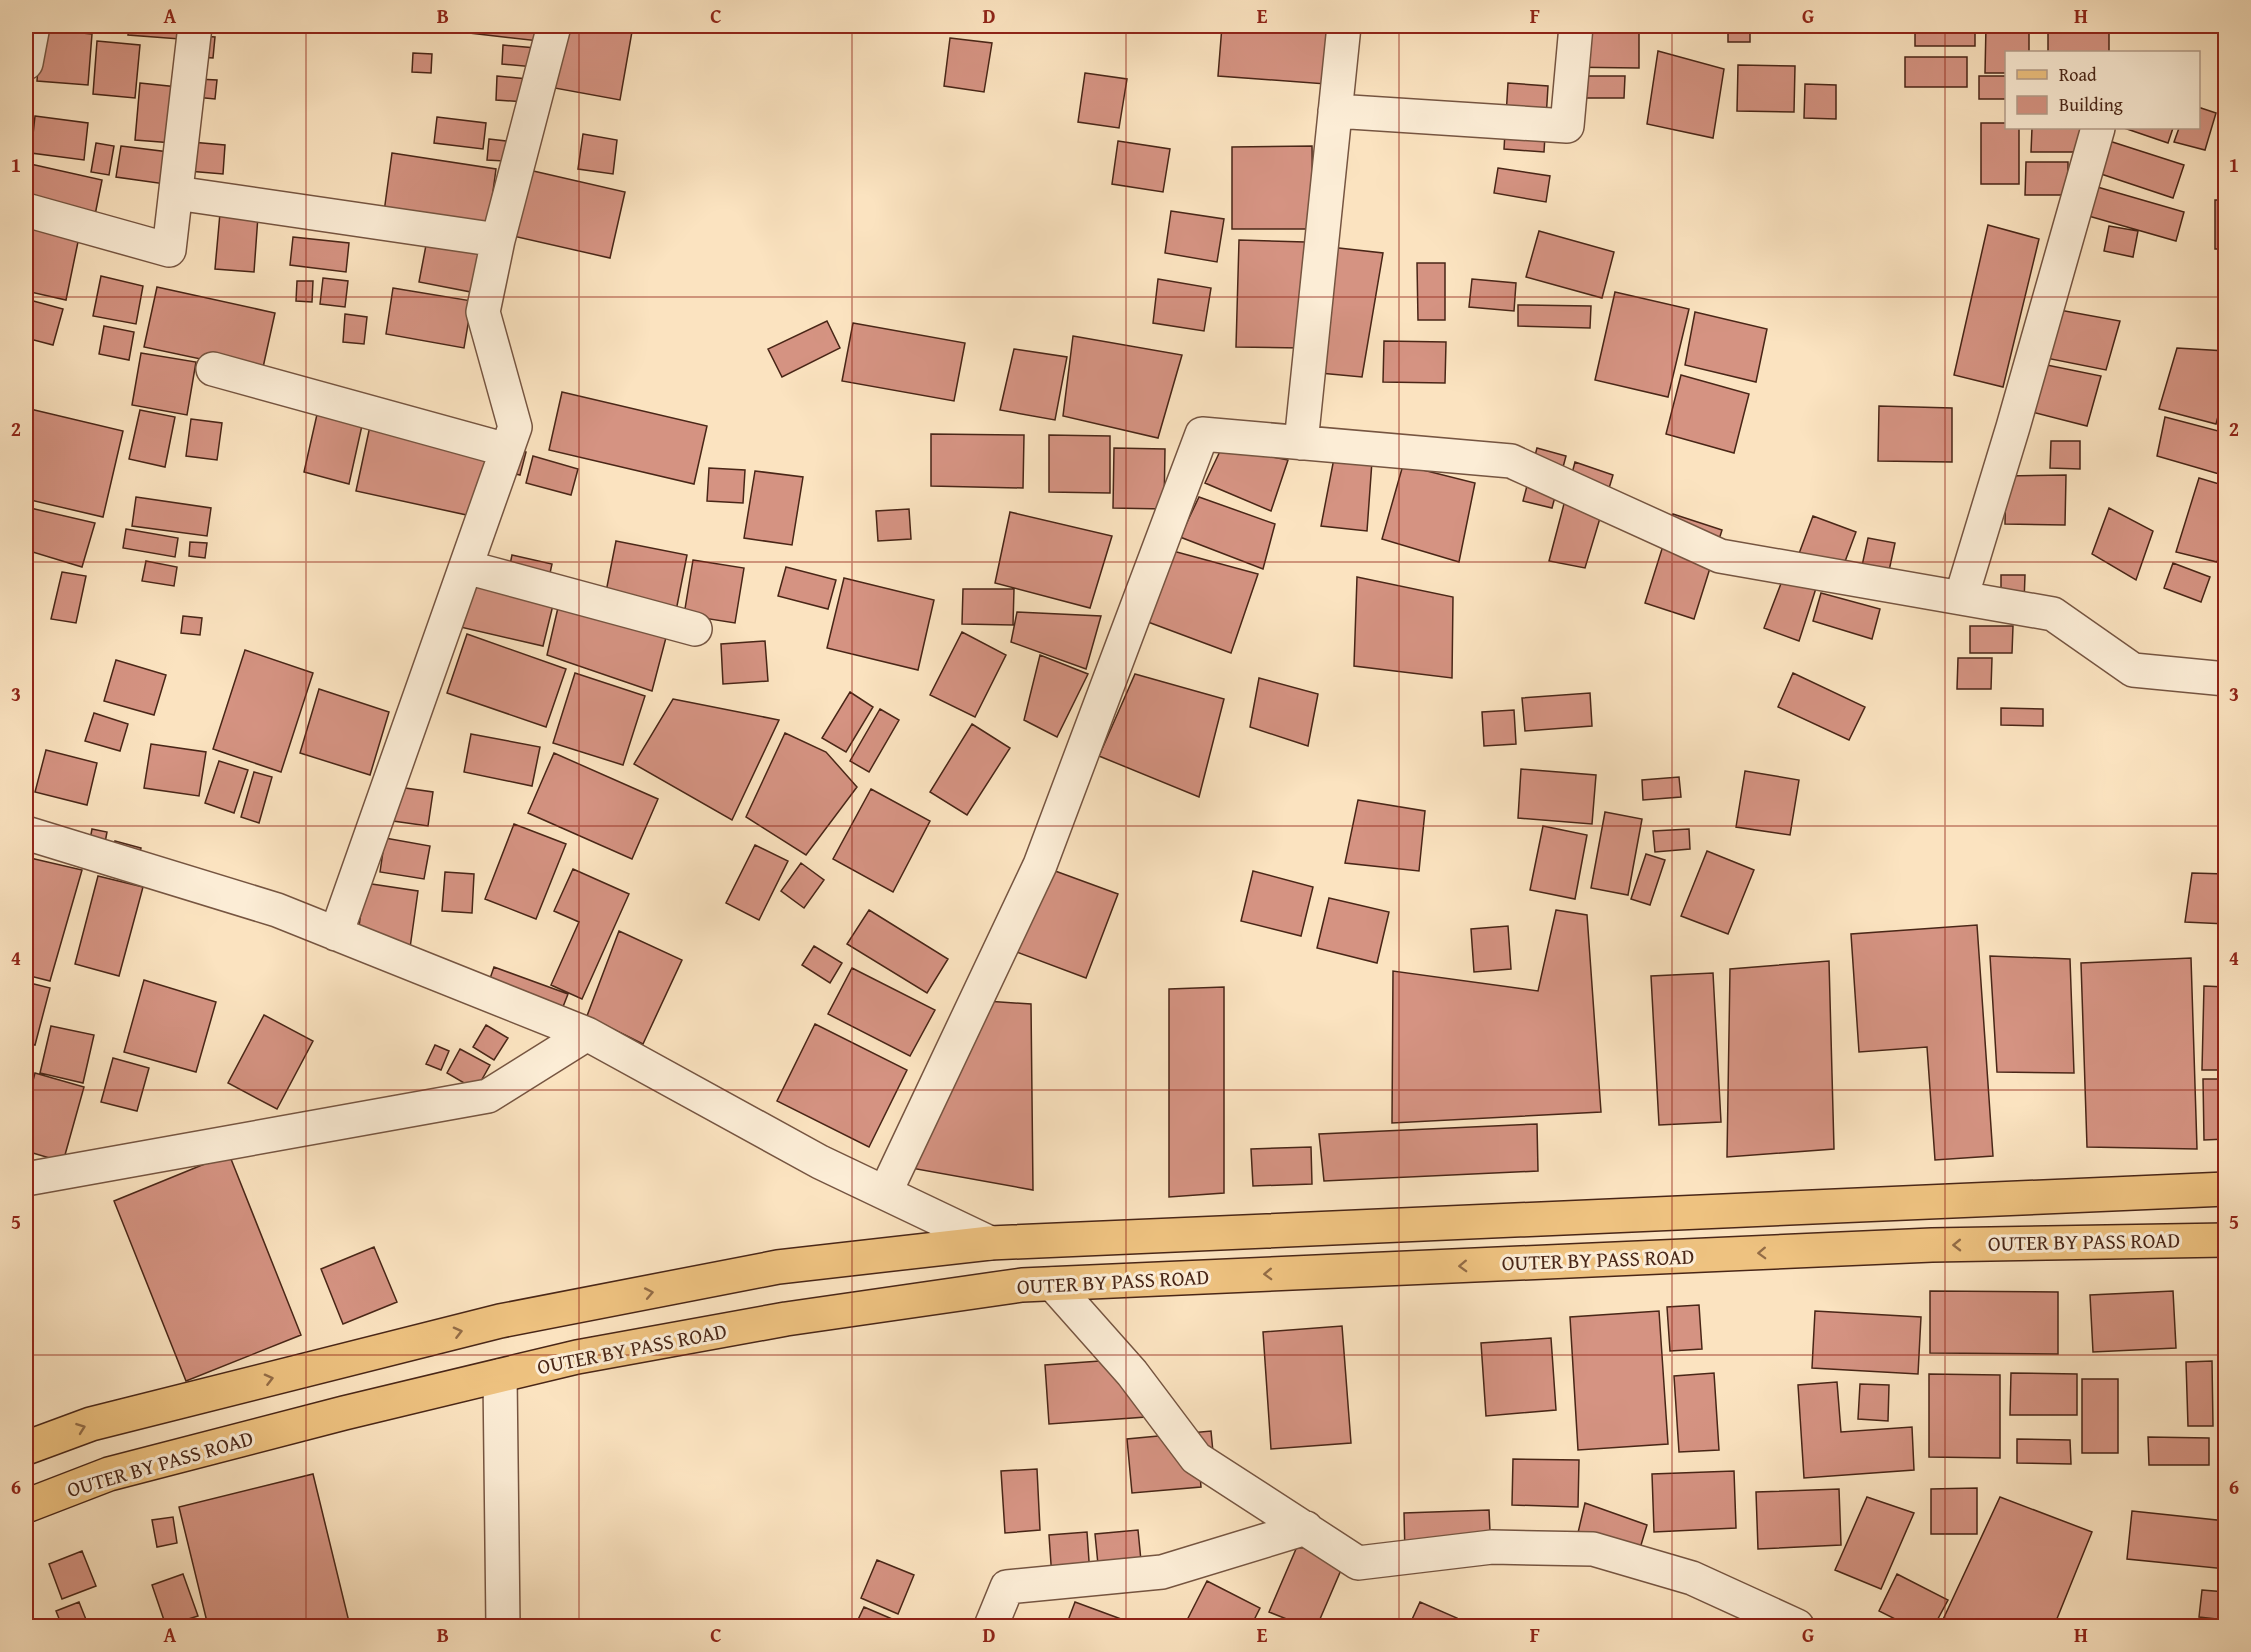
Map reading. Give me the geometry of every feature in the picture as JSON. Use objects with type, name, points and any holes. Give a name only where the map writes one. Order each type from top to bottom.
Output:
[{"type":"main road","name":"OUTER BY PASS ROAD","points":[[26,1448],[91,1424],[500,1321],[778,1267],[990,1243],[2226,1189]]},
{"type":"main road","name":"OUTER BY PASS ROAD","points":[[26,1506],[109,1474],[344,1413],[577,1357],[786,1319],[1022,1285],[1932,1245],[2226,1240]]},
{"type":"street","points":[[26,63],[33,26]]},
{"type":"street","points":[[26,210],[169,250],[195,26]]},
{"type":"street","points":[[336,934],[515,427],[483,312],[498,240],[554,26]]},
{"type":"street","points":[[1301,443],[1344,26]]},
{"type":"street","points":[[1335,111],[1567,126],[1576,26]]},
{"type":"street","points":[[1961,598],[2013,427],[2098,129]]},
{"type":"street","points":[[176,193],[498,240]]},
{"type":"street","points":[[213,369],[507,450]]},
{"type":"street","points":[[885,1193],[1040,865],[1202,434],[1510,461],[1720,556],[2053,614],[2133,670],[2226,679]]},
{"type":"street","points":[[466,567],[695,629]]},
{"type":"street","points":[[26,832],[277,910],[587,1034],[820,1162],[990,1243]]},
{"type":"street","points":[[26,1179],[488,1096],[587,1034]]},
{"type":"street","points":[[1053,1284],[1132,1373],[1196,1458],[1358,1563],[1492,1547],[1593,1549],[1692,1578],[1797,1626]]},
{"type":"street","points":[[500,1376],[503,1626]]},
{"type":"street","points":[[991,1626],[1007,1587],[1162,1572],[1306,1528]]},
{"type":"building","points":[[129,26],[182,26],[180,39],[128,35]]},
{"type":"building","points":[[461,26],[540,26],[539,41],[461,32]]},
{"type":"building","points":[[561,26],[633,26],[620,100],[549,87]]},
{"type":"building","points":[[1222,26],[1331,29],[1326,84],[1218,76]]},
{"type":"building","points":[[1561,26],[1639,26],[1639,68],[1560,67]]},
{"type":"building","points":[[1651,26],[1711,26],[1711,29],[1651,28]]},
{"type":"building","points":[[1728,26],[1750,26],[1750,42],[1728,42]]},
{"type":"building","points":[[1915,26],[1975,26],[1975,46],[1915,46]]},
{"type":"building","points":[[1986,26],[2029,26],[2029,51],[2005,51],[2005,73],[1985,73]]},
{"type":"building","points":[[2048,27],[2109,27],[2109,51],[2048,51]]},
{"type":"building","points":[[41,29],[92,34],[88,85],[37,81]]},
{"type":"building","points":[[201,36],[215,37],[213,58],[199,57]]},
{"type":"building","points":[[950,38],[992,43],[984,92],[944,86]]},
{"type":"building","points":[[97,41],[140,45],[135,98],[93,94]]},
{"type":"building","points":[[503,45],[536,48],[534,67],[502,64]]},
{"type":"building","points":[[1658,51],[1724,69],[1713,138],[1647,124]]},
{"type":"building","points":[[413,53],[432,54],[431,73],[412,72]]},
{"type":"building","points":[[1905,57],[1967,57],[1967,87],[1905,87]]},
{"type":"building","points":[[1738,65],[1795,66],[1794,112],[1737,111]]},
{"type":"building","points":[[1085,73],[1127,79],[1119,128],[1078,122]]},
{"type":"building","points":[[497,76],[528,79],[526,102],[496,100]]},
{"type":"building","points":[[1581,76],[1625,76],[1624,98],[1581,98]]},
{"type":"building","points":[[1979,76],[2005,76],[2005,99],[1979,99]]},
{"type":"building","points":[[197,79],[217,80],[215,99],[195,97]]},
{"type":"building","points":[[140,83],[178,87],[173,143],[135,140]]},
{"type":"building","points":[[1508,83],[1548,86],[1544,152],[1504,149]]},
{"type":"building","points":[[1805,84],[1836,85],[1836,119],[1804,118]]},
{"type":"building","points":[[2200,108],[2216,113],[2205,150],[2174,142],[2179,129],[2200,129]]},
{"type":"building","points":[[35,116],[88,123],[84,160],[31,153]]},
{"type":"building","points":[[437,117],[486,123],[483,149],[434,143]]},
{"type":"building","points":[[1981,123],[2005,123],[2005,129],[2019,129],[2019,184],[1981,184]]},
{"type":"building","points":[[2032,129],[2087,129],[2087,152],[2031,152]]},
{"type":"building","points":[[2127,129],[2173,129],[2168,143]]},
{"type":"building","points":[[583,134],[617,140],[613,174],[578,169]]},
{"type":"building","points":[[2100,138],[2184,165],[2173,198],[2089,170]]},
{"type":"building","points":[[489,139],[506,141],[504,161],[487,160]]},
{"type":"building","points":[[1118,141],[1170,149],[1163,192],[1112,184]]},
{"type":"building","points":[[191,142],[225,145],[223,174],[188,171]]},
{"type":"building","points":[[96,143],[114,146],[109,175],[91,172]]},
{"type":"building","points":[[121,146],[169,152],[165,184],[116,177]]},
{"type":"building","points":[[1312,146],[1313,229],[1232,229],[1232,147]]},
{"type":"building","points":[[392,153],[496,169],[488,228],[384,212]]},
{"type":"building","points":[[2026,162],[2068,162],[2068,195],[2025,195]]},
{"type":"building","points":[[26,163],[102,180],[94,220],[26,205]]},
{"type":"building","points":[[1498,168],[1550,176],[1546,202],[1494,193]]},
{"type":"building","points":[[529,170],[625,192],[610,258],[513,236]]},
{"type":"building","points":[[2087,184],[2184,212],[2176,241],[2078,213]]},
{"type":"building","points":[[2215,200],[2226,200],[2226,249],[2215,249]]},
{"type":"building","points":[[1171,211],[1224,219],[1217,262],[1165,253]]},
{"type":"building","points":[[220,213],[258,216],[254,272],[215,269]]},
{"type":"building","points":[[26,225],[79,237],[66,300],[26,291]]},
{"type":"building","points":[[1988,225],[2039,239],[2003,387],[1954,375]]},
{"type":"building","points":[[2109,226],[2138,231],[2133,257],[2104,251]]},
{"type":"building","points":[[1539,231],[1614,252],[1602,298],[1526,277]]},
{"type":"building","points":[[293,237],[349,243],[346,272],[290,265]]},
{"type":"building","points":[[427,240],[480,250],[471,292],[419,282]]},
{"type":"building","points":[[1239,240],[1305,242],[1301,348],[1236,347]]},
{"type":"building","points":[[1321,246],[1383,253],[1362,377],[1309,372]]},
{"type":"building","points":[[1417,263],[1445,263],[1445,320],[1418,320]]},
{"type":"building","points":[[101,276],[143,286],[136,324],[93,316]]},
{"type":"building","points":[[323,278],[348,281],[345,307],[320,304]]},
{"type":"building","points":[[1158,279],[1211,288],[1204,331],[1153,323]]},
{"type":"building","points":[[1472,279],[1516,283],[1514,311],[1469,307]]},
{"type":"building","points":[[297,281],[313,281],[312,302],[296,301]]},
{"type":"building","points":[[157,287],[275,313],[262,372],[144,347]]},
{"type":"building","points":[[393,288],[472,301],[464,348],[386,334]]},
{"type":"building","points":[[1615,292],[1689,309],[1668,397],[1595,380]]},
{"type":"building","points":[[26,299],[63,309],[53,345],[26,338]]},
{"type":"building","points":[[1518,305],[1591,306],[1590,328],[1518,326]]},
{"type":"building","points":[[2054,309],[2120,321],[2106,370],[2041,357]]},
{"type":"building","points":[[1695,312],[1767,329],[1756,382],[1685,365]]},
{"type":"building","points":[[345,314],[367,317],[364,344],[343,342]]},
{"type":"building","points":[[827,321],[840,348],[782,377],[768,349]]},
{"type":"building","points":[[853,323],[965,343],[954,401],[842,381]]},
{"type":"building","points":[[104,326],[134,332],[129,360],[99,354]]},
{"type":"building","points":[[1073,336],[1182,355],[1158,438],[1063,416]]},
{"type":"building","points":[[1384,341],[1446,342],[1445,383],[1383,382]]},
{"type":"building","points":[[2177,348],[2226,351],[2226,387],[2216,424],[2159,409]]},
{"type":"building","points":[[1014,349],[1067,357],[1055,420],[1000,410]]},
{"type":"building","points":[[141,353],[196,362],[187,415],[132,405]]},
{"type":"building","points":[[2037,363],[2101,376],[2087,426],[2024,410]]},
{"type":"building","points":[[1681,375],[1749,394],[1734,453],[1666,434]]},
{"type":"building","points":[[562,392],[707,426],[694,484],[549,450]]},
{"type":"building","points":[[1879,406],[1952,408],[1952,462],[1878,461]]},
{"type":"building","points":[[26,408],[123,431],[103,517],[26,499]]},
{"type":"building","points":[[2226,408],[2226,427],[2221,426]]},
{"type":"building","points":[[140,410],[175,417],[165,467],[129,459]]},
{"type":"building","points":[[318,410],[363,421],[349,484],[304,472]]},
{"type":"building","points":[[2165,417],[2226,433],[2226,476],[2157,456]]},
{"type":"building","points":[[191,419],[222,423],[217,460],[186,456]]},
{"type":"building","points":[[370,426],[490,453],[476,517],[356,491]]},
{"type":"building","points":[[931,434],[1024,435],[1023,488],[931,486]]},
{"type":"building","points":[[1049,435],[1110,436],[1110,493],[1049,492]]},
{"type":"building","points":[[2051,441],[2080,441],[2080,469],[2050,468]]},
{"type":"building","points":[[1222,447],[1288,460],[1271,511],[1205,483]]},
{"type":"building","points":[[1114,448],[1165,449],[1164,509],[1113,508]]},
{"type":"building","points":[[1537,448],[1566,456],[1552,508],[1523,501]]},
{"type":"building","points":[[512,449],[526,452],[520,475],[507,472]]},
{"type":"building","points":[[1335,453],[1372,461],[1367,531],[1321,526]]},
{"type":"building","points":[[533,456],[578,469],[571,495],[526,483]]},
{"type":"building","points":[[1575,462],[1613,475],[1585,568],[1549,561]]},
{"type":"building","points":[[1403,465],[1475,483],[1459,562],[1382,539]]},
{"type":"building","points":[[709,468],[745,470],[743,503],[707,501]]},
{"type":"building","points":[[755,471],[803,477],[792,545],[744,538]]},
{"type":"building","points":[[2066,475],[2065,525],[2005,524],[2006,476]]},
{"type":"building","points":[[2199,478],[2226,486],[2226,535],[2217,562],[2176,552]]},
{"type":"building","points":[[136,497],[211,508],[207,536],[132,526]]},
{"type":"building","points":[[1199,497],[1275,524],[1263,569],[1180,537]]},
{"type":"building","points":[[26,507],[95,523],[82,567],[26,550]]},
{"type":"building","points":[[2109,508],[2153,531],[2136,580],[2092,554]]},
{"type":"building","points":[[909,509],[911,539],[878,541],[876,511]]},
{"type":"building","points":[[1010,512],[1112,536],[1090,608],[995,583]]},
{"type":"building","points":[[1673,514],[1722,530],[1694,619],[1645,603]]},
{"type":"building","points":[[1813,516],[1856,532],[1837,583],[1794,567]]},
{"type":"building","points":[[126,529],[178,538],[175,557],[123,548]]},
{"type":"building","points":[[1868,538],[1895,543],[1884,594],[1857,589]]},
{"type":"building","points":[[616,541],[687,555],[675,616],[604,602]]},
{"type":"building","points":[[190,542],[207,543],[205,558],[189,556]]},
{"type":"building","points":[[1173,551],[1258,574],[1231,653],[1148,622]]},
{"type":"building","points":[[512,555],[552,564],[548,582],[508,574]]},
{"type":"building","points":[[693,560],[744,568],[735,623],[684,615]]},
{"type":"building","points":[[146,561],[177,567],[174,586],[142,581]]},
{"type":"building","points":[[2173,563],[2210,577],[2201,602],[2164,588]]},
{"type":"building","points":[[786,567],[836,580],[828,609],[778,596]]},
{"type":"building","points":[[62,572],[86,576],[76,623],[51,619]]},
{"type":"building","points":[[1785,573],[1818,582],[1799,641],[1764,628]]},
{"type":"building","points":[[2001,575],[2025,575],[2024,603],[2001,603]]},
{"type":"building","points":[[1357,577],[1453,597],[1452,678],[1354,666]]},
{"type":"building","points":[[844,578],[934,600],[918,670],[827,648]]},
{"type":"building","points":[[466,584],[553,605],[543,646],[456,626]]},
{"type":"building","points":[[963,589],[1014,589],[1013,625],[962,624]]},
{"type":"building","points":[[1821,593],[1880,609],[1872,639],[1813,621]]},
{"type":"building","points":[[560,599],[668,630],[652,691],[547,655]]},
{"type":"building","points":[[1017,612],[1101,616],[1086,669],[1011,642]]},
{"type":"building","points":[[183,616],[202,618],[200,635],[181,633]]},
{"type":"building","points":[[1970,626],[2013,626],[2012,653],[1970,653]]},
{"type":"building","points":[[962,632],[1006,655],[975,717],[930,695]]},
{"type":"building","points":[[467,634],[566,669],[546,727],[447,693]]},
{"type":"building","points":[[765,641],[768,681],[723,684],[721,644]]},
{"type":"building","points":[[245,650],[313,673],[281,772],[213,749]]},
{"type":"building","points":[[1040,655],[1088,674],[1057,737],[1024,720]]},
{"type":"building","points":[[1958,658],[1992,658],[1991,689],[1957,689]]},
{"type":"building","points":[[116,660],[166,675],[154,715],[104,701]]},
{"type":"building","points":[[575,673],[645,696],[623,765],[553,743]]},
{"type":"building","points":[[1793,673],[1865,707],[1849,740],[1778,707]]},
{"type":"building","points":[[1135,674],[1224,699],[1199,797],[1099,756]]},
{"type":"building","points":[[1259,678],[1318,694],[1308,746],[1250,727]]},
{"type":"building","points":[[319,689],[389,712],[370,775],[300,753]]},
{"type":"building","points":[[850,692],[873,707],[846,752],[822,738]]},
{"type":"building","points":[[1590,693],[1592,726],[1525,731],[1522,698]]},
{"type":"building","points":[[673,699],[779,720],[732,820],[634,764]]},
{"type":"building","points":[[2001,708],[2043,709],[2043,726],[2001,725]]},
{"type":"building","points":[[880,709],[899,720],[869,772],[850,761]]},
{"type":"building","points":[[1514,710],[1516,744],[1484,746],[1482,712]]},
{"type":"building","points":[[94,713],[128,724],[120,751],[85,741]]},
{"type":"building","points":[[972,724],[1010,748],[967,815],[930,792]]},
{"type":"building","points":[[26,729],[30,731],[26,747]]},
{"type":"building","points":[[785,733],[826,752],[857,787],[806,855],[746,817]]},
{"type":"building","points":[[471,734],[540,747],[532,786],[464,772]]},
{"type":"building","points":[[151,744],[206,752],[199,796],[144,788]]},
{"type":"building","points":[[46,750],[97,763],[87,805],[35,792]]},
{"type":"building","points":[[554,753],[658,799],[632,859],[528,813]]},
{"type":"building","points":[[219,761],[248,770],[234,813],[205,803]]},
{"type":"building","points":[[1521,769],[1596,775],[1592,824],[1518,818]]},
{"type":"building","points":[[1745,771],[1799,780],[1790,835],[1736,827]]},
{"type":"building","points":[[254,772],[272,777],[259,823],[241,817]]},
{"type":"building","points":[[1679,777],[1681,797],[1643,800],[1642,780]]},
{"type":"building","points":[[391,786],[433,792],[428,826],[386,820]]},
{"type":"building","points":[[871,789],[930,821],[893,892],[833,859]]},
{"type":"building","points":[[1358,800],[1425,811],[1419,871],[1345,863]]},
{"type":"building","points":[[1605,812],[1642,819],[1628,895],[1591,888]]},
{"type":"building","points":[[514,824],[566,844],[536,919],[485,899]]},
{"type":"building","points":[[1543,826],[1587,835],[1575,899],[1530,890]]},
{"type":"building","points":[[92,829],[107,832],[104,848],[89,845]]},
{"type":"building","points":[[1689,829],[1690,849],[1655,852],[1653,831]]},
{"type":"building","points":[[385,838],[430,846],[424,879],[380,872]]},
{"type":"building","points":[[115,841],[141,848],[137,862],[112,855]]},
{"type":"building","points":[[755,845],[788,861],[759,920],[726,903]]},
{"type":"building","points":[[1707,851],[1754,870],[1728,934],[1681,916]]},
{"type":"building","points":[[1646,854],[1665,860],[1650,905],[1631,899]]},
{"type":"building","points":[[26,857],[82,870],[50,981],[26,975]]},
{"type":"building","points":[[801,863],[824,880],[804,908],[781,891]]},
{"type":"building","points":[[1047,868],[1118,894],[1086,978],[1014,951]]},
{"type":"building","points":[[573,869],[629,894],[582,999],[551,985],[579,922],[554,911]]},
{"type":"building","points":[[1253,871],[1313,887],[1301,936],[1241,921]]},
{"type":"building","points":[[445,872],[474,874],[472,913],[442,911]]},
{"type":"building","points":[[2192,873],[2226,874],[2226,924],[2185,922]]},
{"type":"building","points":[[98,876],[143,887],[119,976],[75,964]]},
{"type":"building","points":[[365,883],[418,891],[410,948],[357,941]]},
{"type":"building","points":[[1329,898],[1389,912],[1377,963],[1317,948]]},
{"type":"building","points":[[869,910],[948,959],[927,993],[847,944]]},
{"type":"building","points":[[1556,910],[1587,915],[1601,1112],[1392,1123],[1393,971],[1538,991]]},
{"type":"building","points":[[1977,925],[1993,1156],[1935,1160],[1927,1047],[1859,1052],[1851,934]]},
{"type":"building","points":[[1508,926],[1511,969],[1474,972],[1471,929]]},
{"type":"building","points":[[619,931],[682,960],[643,1044],[587,1016]]},
{"type":"building","points":[[814,946],[842,963],[830,983],[802,965]]},
{"type":"building","points":[[1990,956],[2070,959],[2074,1073],[1997,1072]]},
{"type":"building","points":[[2191,958],[2197,1149],[2087,1147],[2081,963]]},
{"type":"building","points":[[1829,961],[1834,1149],[1727,1157],[1730,969]]},
{"type":"building","points":[[494,967],[568,994],[559,1017],[486,990]]},
{"type":"building","points":[[852,968],[935,1010],[910,1056],[828,1014]]},
{"type":"building","points":[[1713,973],[1721,1122],[1659,1125],[1651,976]]},
{"type":"building","points":[[144,980],[216,1002],[196,1072],[124,1052]]},
{"type":"building","points":[[26,982],[50,988],[35,1045],[26,1043]]},
{"type":"building","points":[[2204,986],[2226,987],[2226,1070],[2202,1070]]},
{"type":"building","points":[[1224,987],[1224,1193],[1169,1197],[1169,989]]},
{"type":"building","points":[[986,1001],[1031,1004],[1033,1190],[911,1168]]},
{"type":"building","points":[[264,1015],[313,1041],[277,1109],[228,1083]]},
{"type":"building","points":[[815,1024],[907,1070],[869,1147],[777,1101]]},
{"type":"building","points":[[486,1025],[508,1038],[494,1060],[473,1047]]},
{"type":"building","points":[[51,1026],[94,1035],[83,1083],[40,1073]]},
{"type":"building","points":[[435,1045],[449,1051],[441,1070],[426,1064]]},
{"type":"building","points":[[460,1049],[490,1065],[476,1090],[447,1073]]},
{"type":"building","points":[[113,1058],[149,1068],[137,1111],[101,1102]]},
{"type":"building","points":[[35,1073],[84,1087],[63,1162],[26,1151],[26,1107]]},
{"type":"building","points":[[2203,1079],[2226,1079],[2226,1139],[2204,1140]]},
{"type":"building","points":[[1537,1124],[1538,1171],[1324,1181],[1319,1134]]},
{"type":"building","points":[[1311,1147],[1312,1184],[1253,1186],[1251,1149]]},
{"type":"building","points":[[229,1154],[301,1335],[186,1381],[114,1201]]},
{"type":"building","points":[[374,1247],[397,1302],[343,1324],[321,1269]]},
{"type":"building","points":[[1930,1291],[2058,1292],[2058,1354],[1930,1353]]},
{"type":"building","points":[[2173,1291],[2176,1348],[2093,1352],[2090,1295]]},
{"type":"building","points":[[2219,1294],[2226,1294],[2226,1446],[2219,1446]]},
{"type":"building","points":[[1699,1305],[1702,1349],[1670,1351],[1667,1307]]},
{"type":"building","points":[[1659,1311],[1668,1444],[1578,1450],[1570,1317]]},
{"type":"building","points":[[1815,1311],[1921,1317],[1918,1374],[1812,1368]]},
{"type":"building","points":[[1342,1326],[1351,1443],[1271,1449],[1263,1332]]},
{"type":"building","points":[[1551,1338],[1556,1410],[1486,1416],[1481,1343]]},
{"type":"building","points":[[1141,1358],[1146,1417],[1049,1424],[1045,1365]]},
{"type":"building","points":[[2212,1361],[2213,1426],[2188,1426],[2186,1362]]},
{"type":"building","points":[[1714,1373],[1719,1450],[1679,1452],[1674,1376]]},
{"type":"building","points":[[2011,1373],[2077,1374],[2077,1415],[2010,1415]]},
{"type":"building","points":[[1929,1374],[2000,1375],[2000,1458],[1929,1457]]},
{"type":"building","points":[[2082,1379],[2118,1379],[2118,1453],[2082,1453]]},
{"type":"building","points":[[1837,1382],[1841,1432],[1912,1427],[1914,1470],[1804,1478],[1798,1385]]},
{"type":"building","points":[[1860,1384],[1889,1385],[1888,1421],[1858,1419]]},
{"type":"building","points":[[1211,1431],[1213,1452],[1198,1453],[1201,1487],[1132,1493],[1127,1439]]},
{"type":"building","points":[[2148,1437],[2209,1438],[2209,1465],[2149,1465]]},
{"type":"building","points":[[2017,1439],[2070,1440],[2071,1464],[2017,1463]]},
{"type":"building","points":[[1513,1459],[1579,1460],[1578,1507],[1512,1505]]},
{"type":"building","points":[[1037,1469],[1040,1530],[1005,1533],[1001,1471]]},
{"type":"building","points":[[1734,1471],[1736,1528],[1654,1532],[1652,1474]]},
{"type":"building","points":[[313,1474],[350,1626],[208,1626],[179,1507]]},
{"type":"building","points":[[1977,1488],[1977,1534],[1931,1534],[1931,1489]]},
{"type":"building","points":[[1839,1489],[1841,1545],[1758,1549],[1756,1492]]},
{"type":"building","points":[[1867,1497],[1914,1513],[1881,1589],[1835,1570]]},
{"type":"building","points":[[2000,1497],[2092,1532],[2054,1626],[1940,1626]]},
{"type":"building","points":[[1585,1503],[1647,1525],[1638,1555],[1577,1537]]},
{"type":"building","points":[[1489,1510],[1491,1552],[1405,1555],[1404,1513]]},
{"type":"building","points":[[2132,1511],[2226,1521],[2226,1569],[2127,1559]]},
{"type":"building","points":[[173,1517],[177,1543],[157,1547],[152,1520]]},
{"type":"building","points":[[1138,1530],[1143,1581],[1100,1585],[1095,1534]]},
{"type":"building","points":[[1087,1532],[1091,1590],[1053,1593],[1049,1535]]},
{"type":"building","points":[[1299,1542],[1344,1563],[1317,1626],[1304,1626],[1269,1612]]},
{"type":"building","points":[[82,1551],[96,1586],[62,1599],[49,1564]]},
{"type":"building","points":[[877,1560],[914,1575],[898,1614],[861,1598]]},
{"type":"building","points":[[183,1574],[198,1616],[166,1626],[152,1585]]},
{"type":"building","points":[[1897,1574],[1948,1600],[1934,1626],[1909,1626],[1879,1611]]},
{"type":"building","points":[[1207,1581],[1260,1608],[1251,1626],[1184,1626]]},
{"type":"building","points":[[2202,1590],[2226,1592],[2226,1620],[2199,1617]]},
{"type":"building","points":[[79,1602],[87,1622],[75,1626],[62,1626],[56,1611]]},
{"type":"building","points":[[1075,1602],[1140,1626],[1066,1626]]},
{"type":"building","points":[[1420,1602],[1457,1618],[1453,1626],[1409,1626]]},
{"type":"building","points":[[864,1607],[892,1619],[889,1626],[855,1626]]},
{"type":"building","points":[[2078,1619],[2098,1626],[2076,1626]]},
{"type":"building","points":[[936,1620],[951,1626],[933,1626]]},
{"type":"building","points":[[559,1624],[604,1626],[559,1626]]}]
